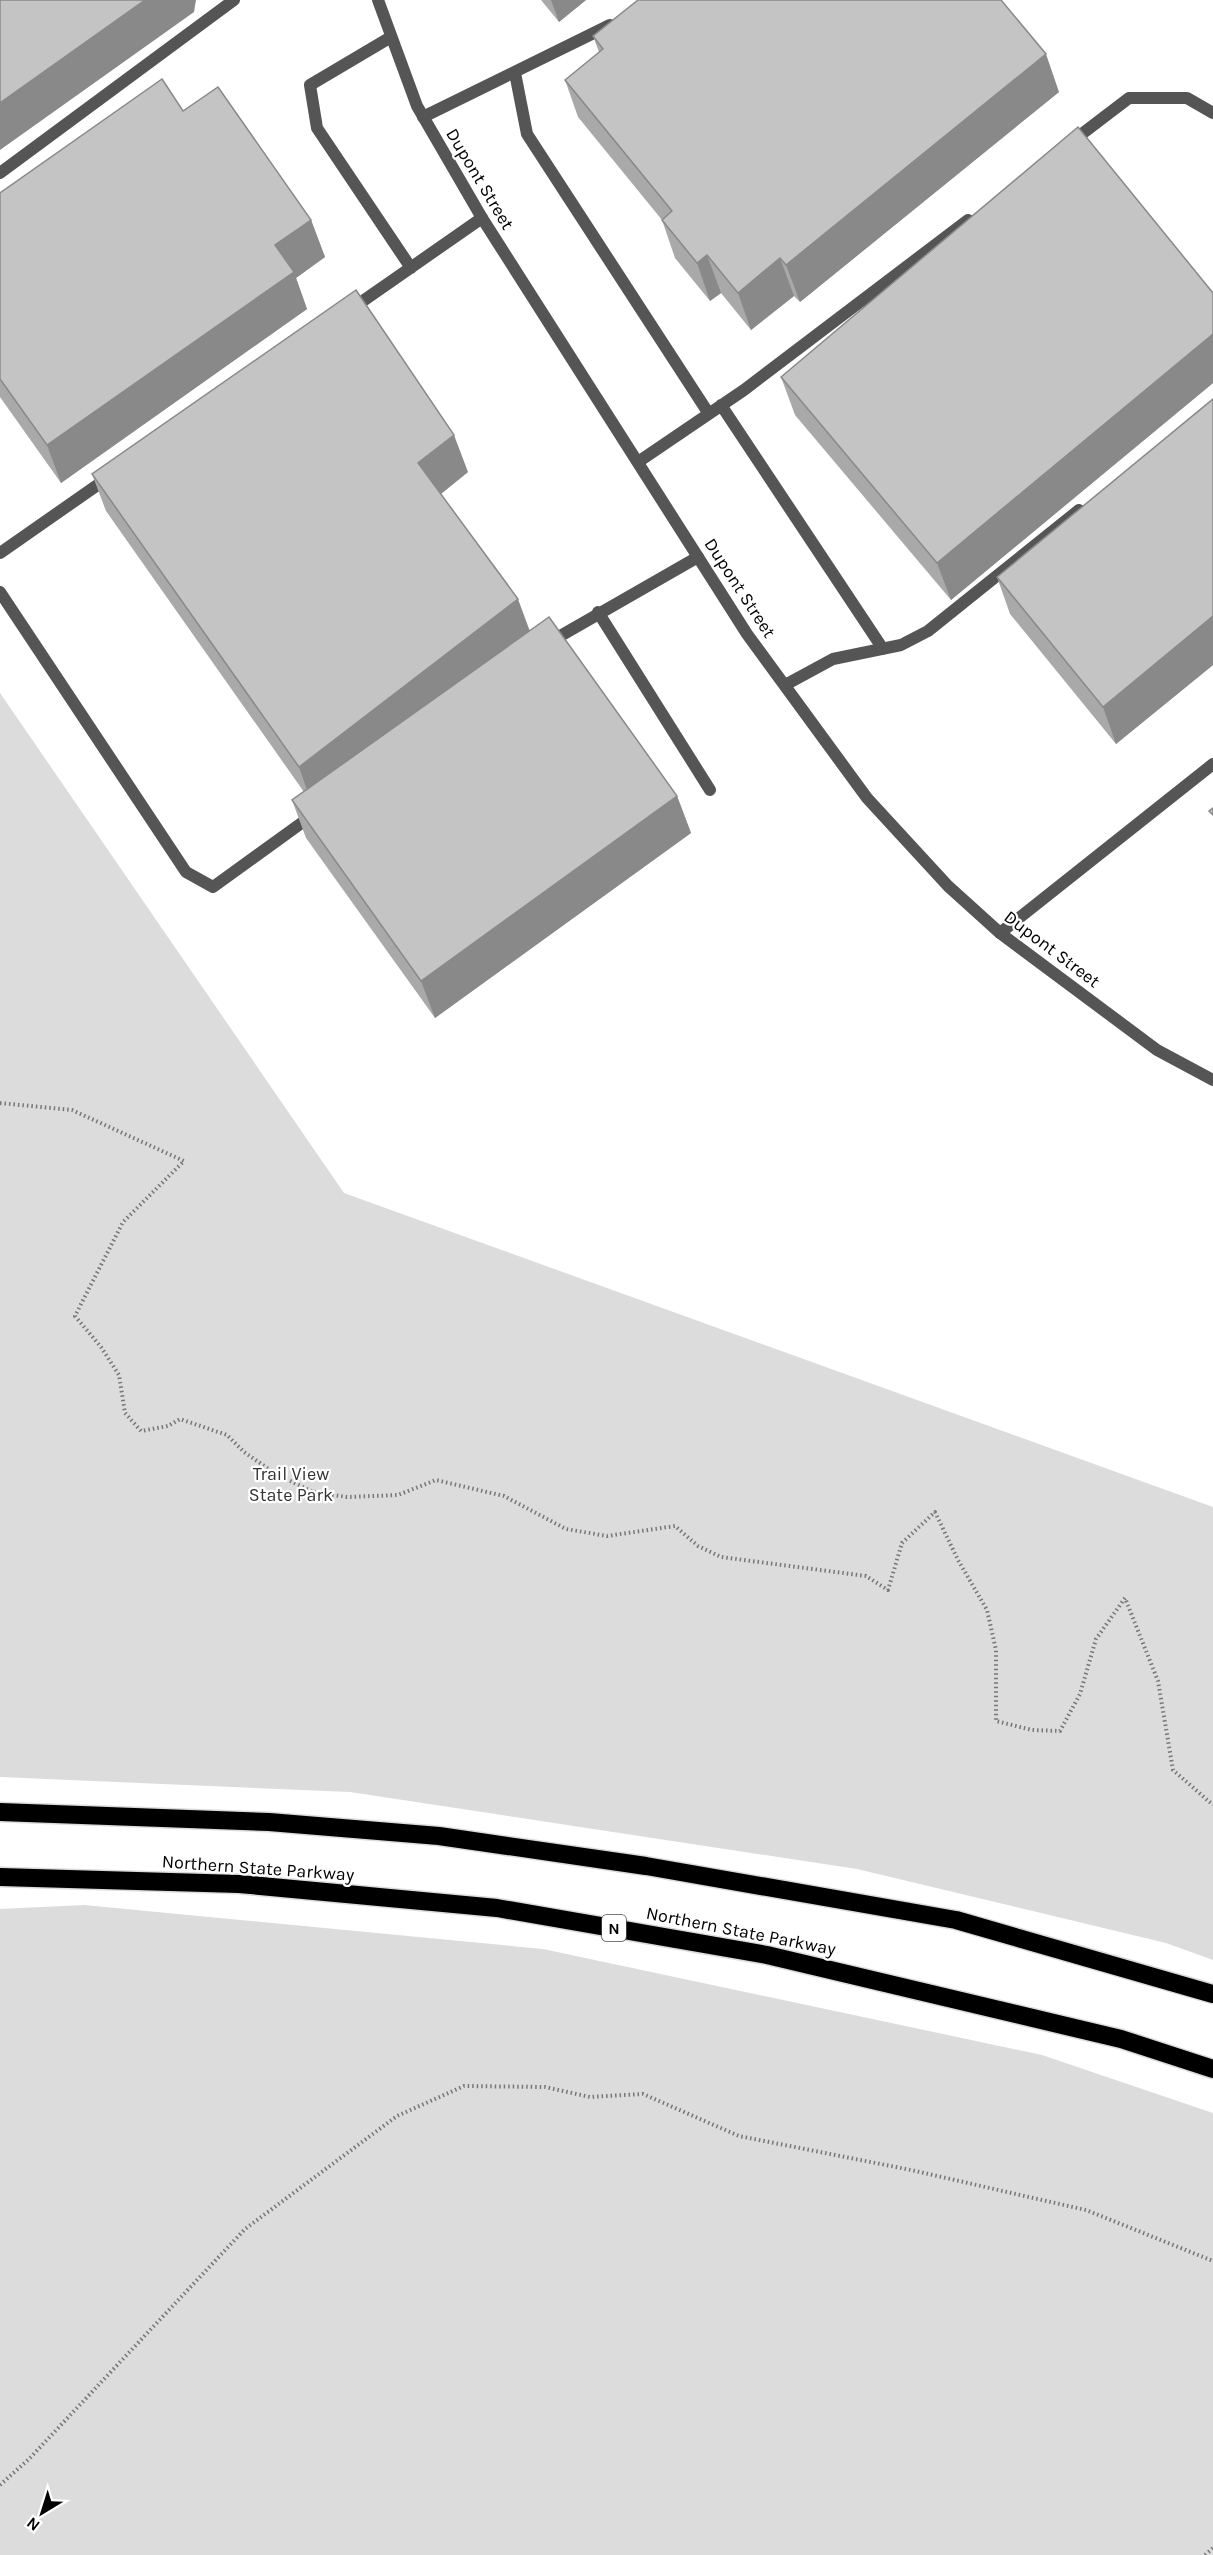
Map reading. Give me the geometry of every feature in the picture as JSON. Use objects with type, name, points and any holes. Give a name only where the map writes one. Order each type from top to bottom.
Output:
[{"type":"highway","points":[[0,1812],[46,1811],[269,1821],[439,1836],[646,1866],[956,1920],[1213,1994]]},
{"type":"highway","name":"Northern State Parkway","points":[[0,1878],[238,1884],[497,1908],[767,1954],[1121,2039],[1213,2069]]},
{"type":"street","points":[[0,173],[234,0]]},
{"type":"street","name":"Dupont Street","points":[[378,0],[423,117],[482,218],[747,634],[867,798],[948,886],[1000,933],[1157,1050],[1213,1080]]},
{"type":"street","points":[[423,117],[604,30],[622,15]]},
{"type":"street","points":[[391,37],[310,85],[317,128],[411,268]]},
{"type":"street","points":[[515,73],[527,134],[709,414]]},
{"type":"street","points":[[1063,148],[1129,98],[1187,98],[1213,113]]},
{"type":"street","points":[[638,462],[709,414],[979,212]]},
{"type":"street","points":[[342,315],[482,218]]},
{"type":"street","points":[[721,405],[883,649]]},
{"type":"street","points":[[0,553],[116,472]]},
{"type":"street","points":[[785,685],[833,659],[901,645],[928,631],[1093,498]]},
{"type":"street","points":[[542,648],[598,612],[698,557]]},
{"type":"street","points":[[0,592],[186,872],[213,887],[329,803]]},
{"type":"street","points":[[598,612],[710,790]]},
{"type":"street","points":[[1000,933],[1213,764]]},
{"type":"path","points":[[0,1103],[72,1110],[184,1161],[123,1222],[75,1316],[101,1347],[119,1375],[125,1413],[141,1431],[168,1426],[180,1419],[200,1424],[227,1435],[244,1452],[276,1474],[313,1492],[347,1497],[398,1495],[436,1480],[504,1496],[566,1529],[607,1536],[675,1526],[698,1546],[721,1557],[866,1576],[888,1590],[902,1543],[935,1512],[958,1560],[987,1610],[996,1650],[996,1721],[1032,1730],[1060,1731],[1080,1694],[1096,1639],[1125,1598],[1158,1682],[1173,1770],[1213,1805]]},
{"type":"path","points":[[0,2486],[245,2229],[397,2116],[464,2086],[545,2087],[591,2097],[643,2094],[739,2136],[911,2170],[1086,2210],[1213,2261]]},
{"type":"path","points":[[1205,2555],[1213,2548]]},
{"type":"green space","name":"Trail View State Park","points":[[0,693],[344,1193],[1213,1507],[1213,1960],[1166,1943],[857,1869],[350,1792],[0,1777]]},
{"type":"green space","points":[[84,1905],[543,1949],[1042,2055],[1213,2113],[1213,2555],[0,2555],[0,1909]]},
{"type":"building","points":[[0,0],[145,0],[0,103]]},
{"type":"building","points":[[638,0],[1001,0],[1046,54],[786,265],[780,258],[738,293],[707,255],[697,263],[662,220],[672,211],[565,80],[603,49],[593,36]]},
{"type":"building","points":[[162,79],[183,111],[218,87],[311,220],[275,245],[294,272],[47,445],[0,379],[0,193]]},
{"type":"building","points":[[1078,127],[1213,293],[1213,334],[937,563],[781,377]]},
{"type":"building","points":[[356,290],[454,435],[418,463],[518,599],[299,767],[92,474]]},
{"type":"building","points":[[1213,399],[1213,616],[1103,707],[997,577]]},
{"type":"building","points":[[549,617],[677,796],[421,981],[292,800]]}]
